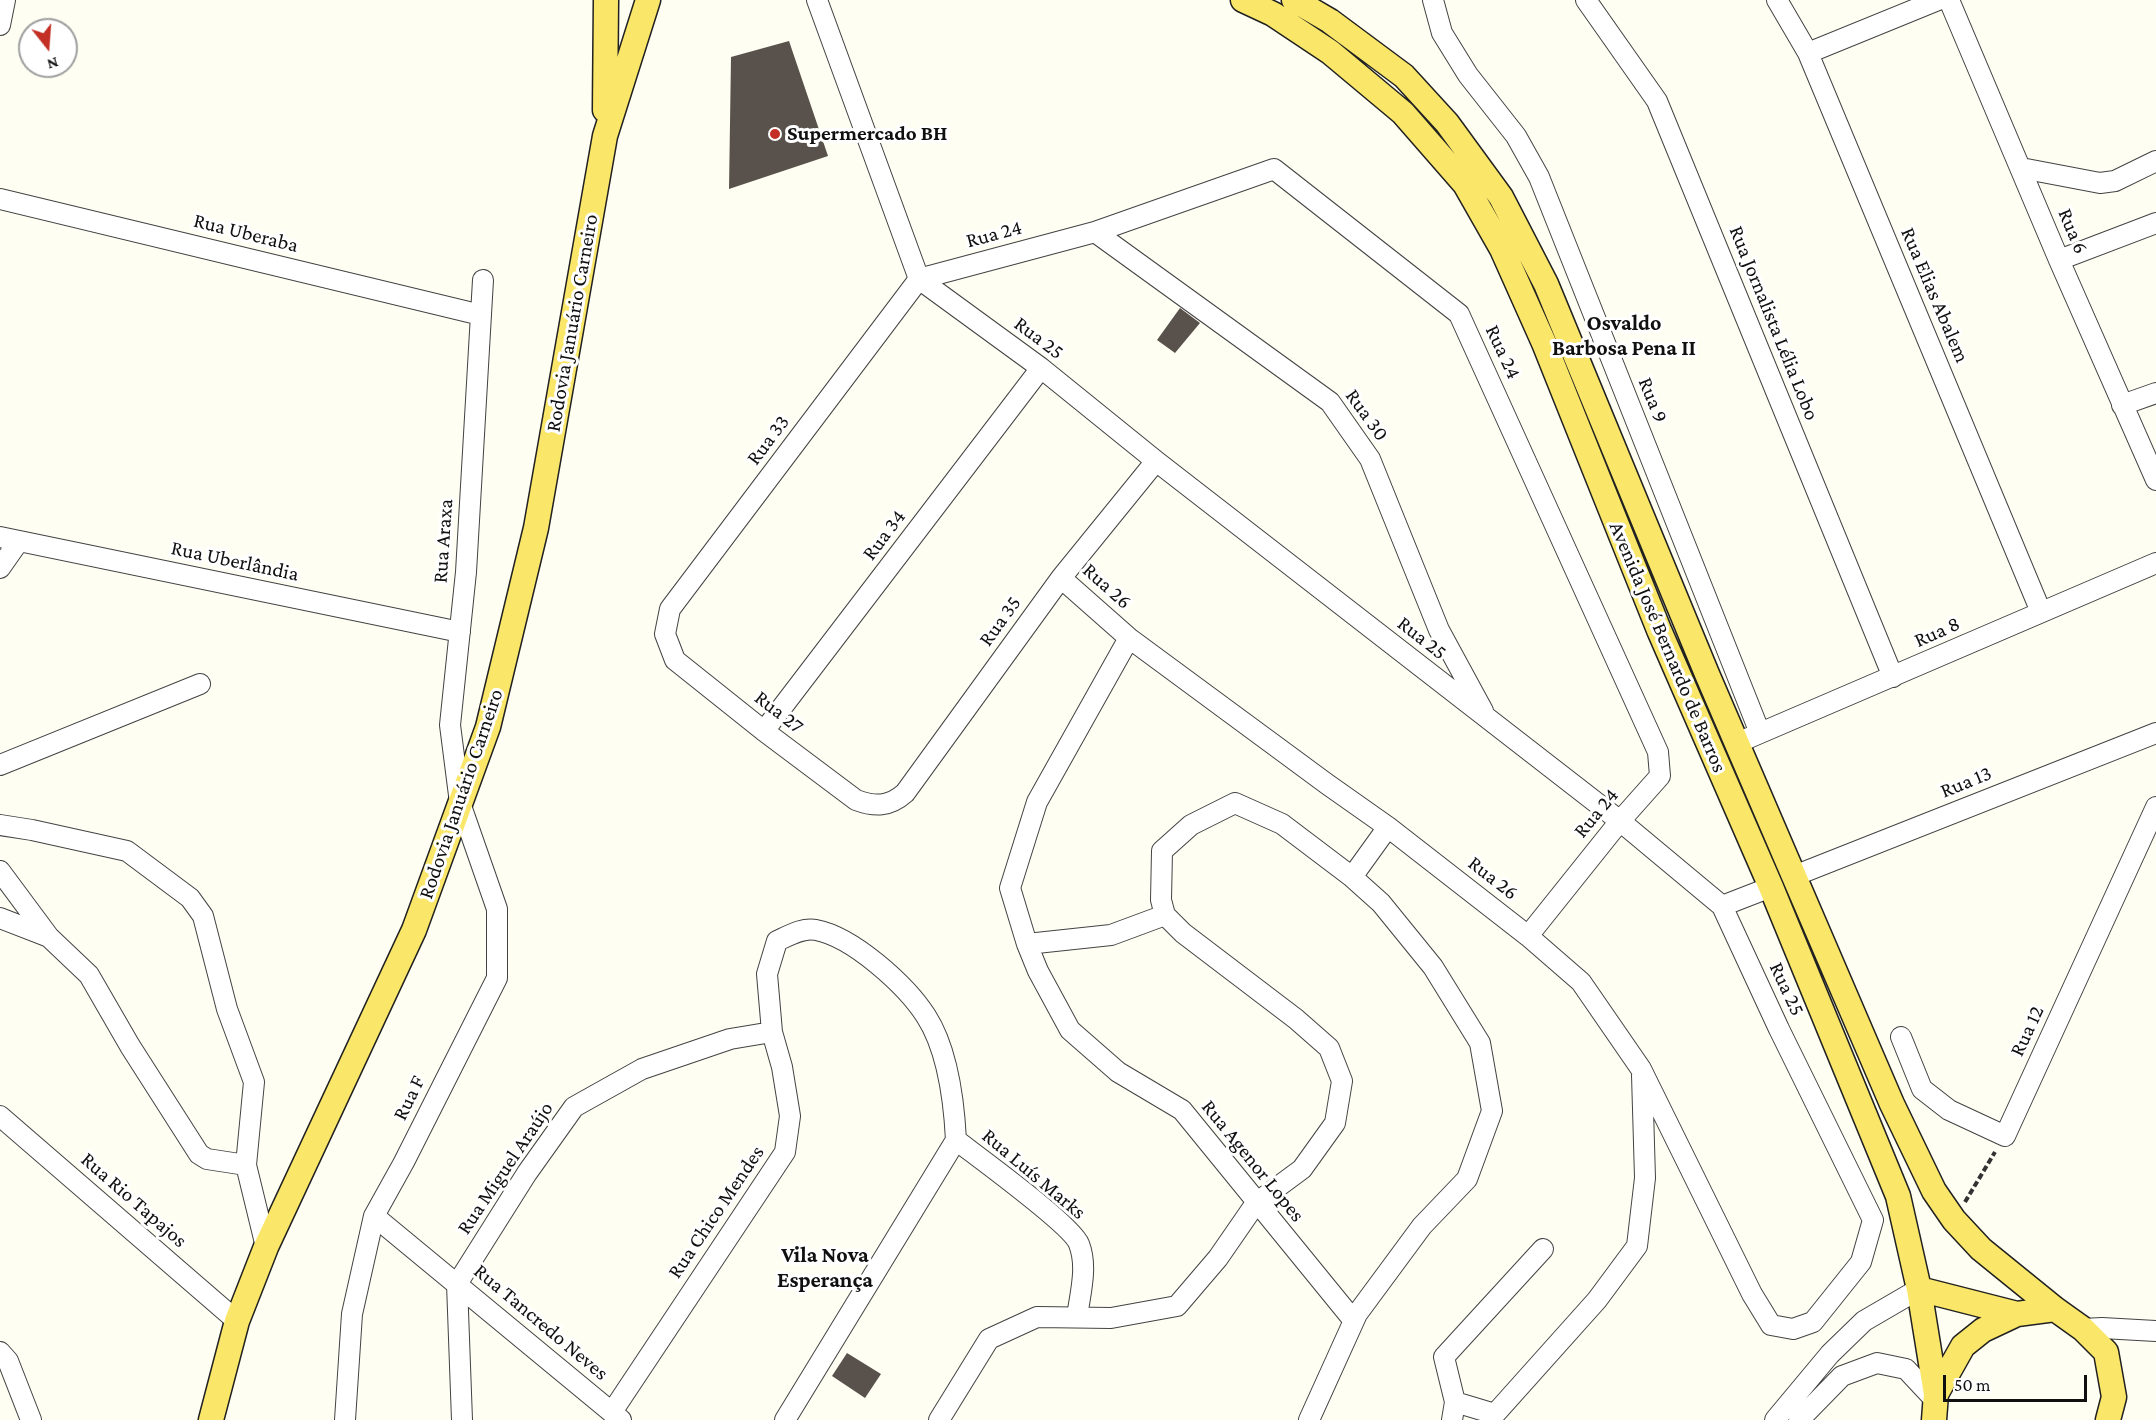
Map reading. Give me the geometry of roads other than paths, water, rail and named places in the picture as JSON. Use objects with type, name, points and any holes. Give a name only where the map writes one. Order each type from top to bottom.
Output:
[{"type":"main road","name":"Rodovia Januário Carneiro","points":[[605,136],[606,0]]},
{"type":"main road","name":"Rodovia Januário Carneiro","points":[[211,1420],[237,1321],[266,1247],[414,930],[488,728],[536,528],[605,136],[648,0]]},
{"type":"main road","name":"Avenida José Bernardo de Barros","points":[[1243,0],[1273,14],[1330,52],[1403,113],[1465,183],[1502,249],[1544,344],[1659,630],[1771,887],[1898,1196],[1919,1289],[1935,1405]]},
{"type":"main road","name":"Avenida José Bernardo de Barros","points":[[1294,0],[1330,21],[1404,76],[1447,123],[1501,197],[1546,284],[1737,743],[1892,1104],[1934,1191],[1954,1220],[1981,1249],[2083,1329],[2106,1353],[2114,1396],[2108,1420]]},
{"type":"main road","points":[[1919,1289],[2017,1314]]},
{"type":"main road","points":[[1935,1405],[1963,1346],[1983,1330],[2017,1314],[2055,1309]]},
{"type":"street","points":[[0,25],[5,0]]},
{"type":"street","points":[[817,0],[919,279]]},
{"type":"street","name":"Rua 9","points":[[1433,0],[1442,33],[1468,75],[1516,136],[1539,177],[1760,733]]},
{"type":"street","name":"Rua Jornalista Lélia Lobo","points":[[1586,0],[1657,101],[1893,677]]},
{"type":"street","name":"Rua Elias Abalem","points":[[1777,0],[1808,53],[2041,612]]},
{"type":"street","points":[[1808,53],[1938,0]]},
{"type":"street","name":"Rua 6","points":[[1949,0],[2059,260],[2156,480]]},
{"type":"street","points":[[2021,168],[2100,183],[2115,181],[2156,161]]},
{"type":"street","name":"Rua 24","points":[[919,279],[1095,232],[1274,169],[1459,314],[1658,752],[1660,776],[1620,821],[1528,936]]},
{"type":"street","name":"Rua Uberaba","points":[[0,199],[481,315]]},
{"type":"street","points":[[2059,260],[2156,223]]},
{"type":"street","name":"Rua 30","points":[[1095,232],[1330,402],[1370,459],[1439,630],[1487,719]]},
{"type":"street","name":"Rua 25","points":[[919,279],[1041,368],[1156,461],[1620,821],[1722,906],[1784,1040],[1873,1220],[1861,1262],[1813,1322],[1793,1329],[1771,1325]]},
{"type":"street","name":"Rua 33","points":[[665,634],[670,609],[919,279]]},
{"type":"street","name":"Rua Araxa","points":[[460,803],[450,725],[466,572],[483,280]]},
{"type":"street","name":"Rua 34","points":[[764,731],[1041,368]]},
{"type":"street","points":[[2122,405],[2156,393]]},
{"type":"street","name":"Rua 35","points":[[883,806],[896,801],[904,794],[1061,578],[1156,461]]},
{"type":"street","points":[[0,568],[10,539]]},
{"type":"street","name":"Rua Uberlândia","points":[[10,539],[460,632]]},
{"type":"street","name":"Rua 8","points":[[1737,743],[2156,563]]},
{"type":"street","name":"Rua 26","points":[[1061,578],[1129,638],[1388,827],[1528,936],[1581,982],[1641,1069],[1752,1294],[1771,1325]]},
{"type":"street","name":"Rua 27","points":[[665,634],[675,660],[764,731],[856,800],[870,805],[883,806]]},
{"type":"street","name":"Rua Agenor Lopes","points":[[1129,638],[1037,802],[1010,888],[1027,944],[1038,971],[1070,1030],[1118,1072],[1182,1110],[1354,1321]]},
{"type":"street","points":[[0,765],[200,684]]},
{"type":"street","name":"Rua 13","points":[[1794,876],[2156,733]]},
{"type":"street","name":"Rua F","points":[[345,1420],[352,1314],[374,1216],[404,1162],[496,978],[497,909],[460,803]]},
{"type":"street","points":[[939,1420],[989,1339],[1037,1317],[1111,1318],[1177,1306],[1218,1258],[1256,1203],[1302,1169],[1335,1123],[1342,1081],[1329,1048],[1296,1019],[1183,933],[1165,915],[1161,900],[1162,851],[1191,825],[1235,803],[1282,824],[1352,877],[1381,903],[1433,967],[1480,1044],[1492,1111],[1467,1179],[1422,1226],[1357,1314],[1309,1420]]},
{"type":"street","name":"Rua 12","points":[[1901,1037],[1922,1089],[1949,1110],[2005,1136],[2156,807]]},
{"type":"street","points":[[0,825],[127,850],[190,898],[203,916],[227,1009],[254,1082],[246,1165],[266,1247]]},
{"type":"street","points":[[1352,877],[1388,827]]},
{"type":"street","points":[[0,871],[49,937],[89,975],[130,1046],[199,1154],[207,1159],[246,1165]]},
{"type":"street","points":[[1722,906],[1771,887]]},
{"type":"street","points":[[1027,944],[1111,935],[1165,915]]},
{"type":"street","points":[[0,918],[49,937]]},
{"type":"street","name":"Rua Chico Mendes","points":[[617,1416],[785,1152],[790,1116],[782,1067],[772,1032],[767,974],[777,941],[793,933],[815,929],[850,944],[887,970],[926,1016],[944,1058],[954,1107],[956,1140]]},
{"type":"street","name":"Rua Miguel Araújo","points":[[457,1284],[527,1173],[574,1107],[642,1069],[729,1039],[772,1032]]},
{"type":"street","points":[[1543,1249],[1444,1357],[1454,1411],[1495,1414],[1597,1300],[1637,1246],[1645,1178],[1641,1069]]},
{"type":"street","name":"Rua Rio Tapajos","points":[[0,1116],[237,1321]]},
{"type":"street","points":[[784,1420],[956,1140]]},
{"type":"street","name":"Rua Luís Marks","points":[[956,1140],[1061,1224],[1078,1243],[1083,1268],[1077,1317]]},
{"type":"street","name":"Rua Tancredo Neves","points":[[374,1216],[617,1416]]},
{"type":"street","points":[[457,1284],[462,1420]]},
{"type":"street","points":[[1775,1420],[1830,1354],[1864,1321],[1919,1289]]},
{"type":"street","points":[[2083,1329],[2156,1331]]},
{"type":"street","points":[[0,1352],[8,1361],[30,1420]]},
{"type":"street","points":[[1799,1420],[1842,1376],[1876,1363],[1906,1370],[1935,1405]]},
{"type":"place","name":"Supermercado BH","points":[[775,134]]},
{"type":"district","name":"Osvaldo Barbosa Pena II","points":[[1624,336]]},
{"type":"district","name":"Vila Nova Esperança","points":[[825,1268]]}]
